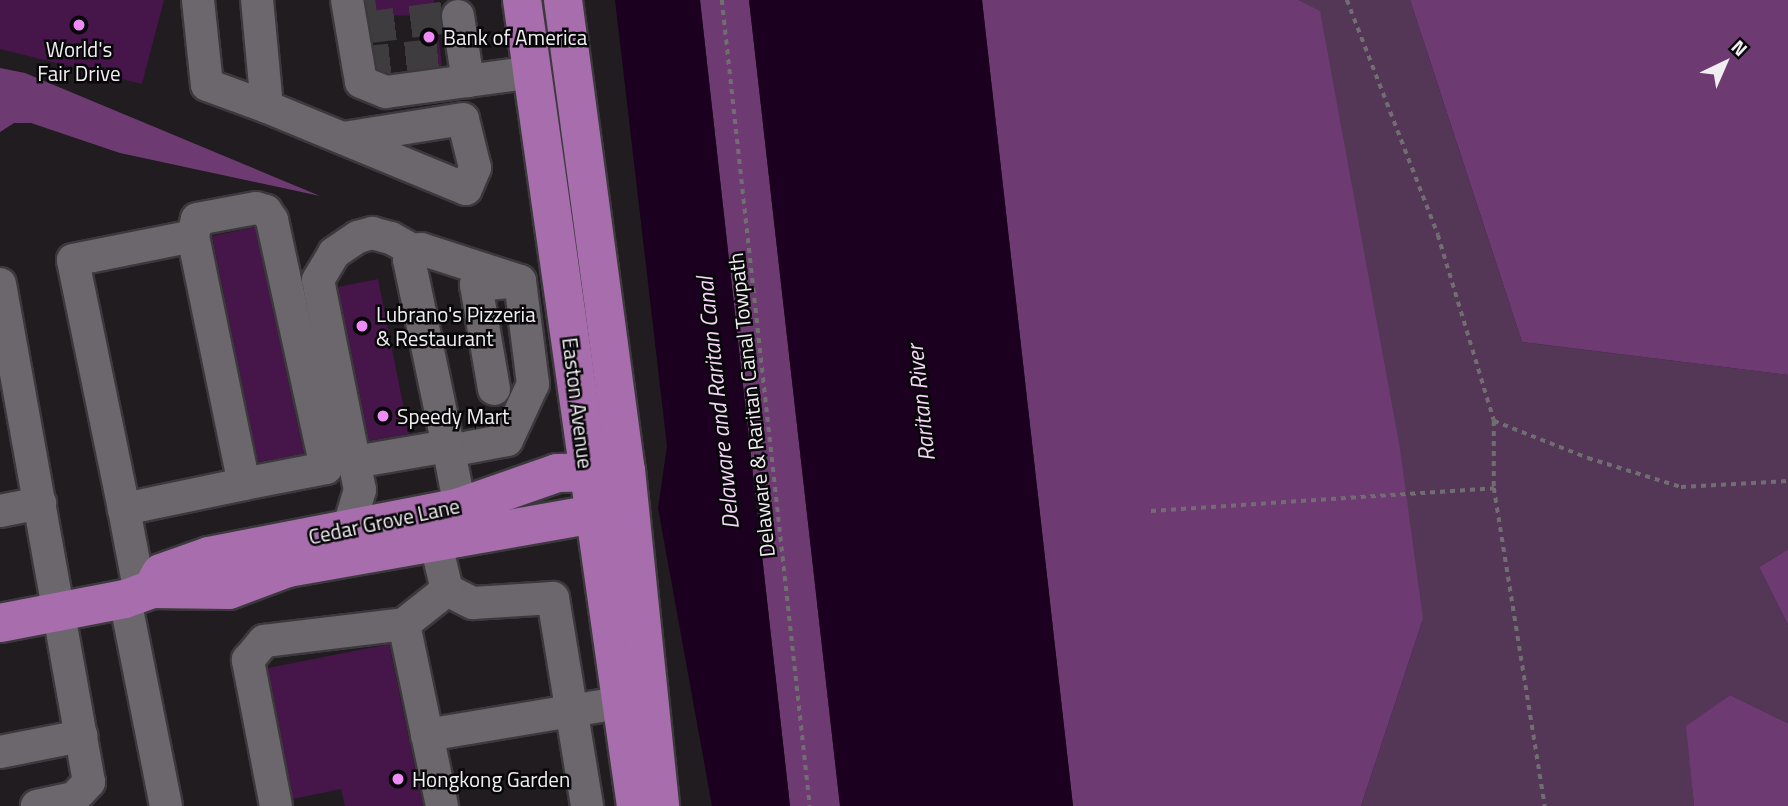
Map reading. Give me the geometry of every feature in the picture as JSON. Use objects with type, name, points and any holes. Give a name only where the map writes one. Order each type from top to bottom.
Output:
[{"type":"main road","name":"Easton Avenue","points":[[522,0],[587,474],[611,511],[660,806]]},
{"type":"main road","name":"Easton Avenue","points":[[563,0],[626,470],[611,511],[619,703],[636,806]]},
{"type":"main road","name":"Cedar Grove Lane","points":[[139,594],[162,573],[209,556],[460,507],[557,473],[587,474],[626,470]]},
{"type":"main road","name":"Cedar Grove Lane","points":[[0,623],[139,594],[229,590],[288,568],[611,511]]},
{"type":"lane","points":[[198,0],[207,85],[343,138]]},
{"type":"lane","points":[[257,0],[267,107]]},
{"type":"lane","points":[[347,0],[361,82],[386,92],[533,72]]},
{"type":"lane","points":[[458,16],[468,81]]},
{"type":"lane","points":[[124,509],[326,468],[272,220],[256,208],[197,219],[193,236],[244,484]]},
{"type":"lane","points":[[348,528],[360,490],[318,280],[334,253],[358,237],[372,233],[391,238],[413,250],[421,248],[506,282]]},
{"type":"lane","points":[[166,806],[139,594],[73,260],[193,236]]},
{"type":"lane","points":[[413,250],[409,259],[460,507]]},
{"type":"lane","points":[[509,387],[476,285],[562,278]]},
{"type":"lane","points":[[355,462],[508,440],[506,282]]},
{"type":"lane","points":[[0,284],[81,736],[87,787],[74,798],[37,806]]},
{"type":"lane","points":[[509,387],[575,379]]},
{"type":"lane","points":[[0,511],[40,503]]},
{"type":"lane","points":[[435,540],[447,590],[473,603],[553,598],[587,806]]},
{"type":"lane","points":[[276,806],[248,660],[264,641],[404,624],[447,590]]},
{"type":"lane","points":[[404,624],[442,806]]},
{"type":"lane","points":[[427,735],[619,703]]},
{"type":"lane","points":[[0,752],[81,736]]},
{"type":"path","name":"Delaware & Raritan Canal Towpath","points":[[722,0],[810,806]]},
{"type":"path","points":[[1347,0],[1438,235],[1494,421],[1493,488],[1545,806]]},
{"type":"path","points":[[1494,421],[1588,458],[1681,487],[1788,481]]},
{"type":"path","points":[[1151,510],[1493,488]]},
{"type":"shaded area","points":[[700,0],[749,0],[840,806],[790,806]]},
{"type":"shaded area","points":[[982,0],[1298,0],[1320,11],[1400,449],[1423,619],[1361,806],[1073,806]]},
{"type":"shaded area","points":[[1298,0],[1410,0],[1522,342],[1788,375],[1788,549],[1759,567],[1788,625],[1788,723],[1730,695],[1687,726],[1694,806],[1361,806],[1423,619]]},
{"type":"shaded area","points":[[1410,0],[1788,0],[1788,375],[1522,342]]},
{"type":"shaded area","points":[[0,68],[25,73],[320,196],[120,153],[31,123],[14,123],[0,132]]},
{"type":"shaded area","points":[[1788,549],[1788,625],[1759,567]]},
{"type":"shaded area","points":[[1730,695],[1788,723],[1788,806],[1694,806],[1686,726]]},
{"type":"water","name":"Delaware and Raritan Canal","points":[[615,0],[700,0],[790,806],[712,806],[658,508],[667,446]]},
{"type":"water","name":"Raritan River","points":[[749,0],[982,0],[1073,806],[840,806]]},
{"type":"building","name":"World's Fair Drive","points":[[0,0],[164,0],[142,84],[0,49]]},
{"type":"building","name":"Bank of America","points":[[368,0],[434,0],[442,66],[425,68],[417,16],[368,15]]},
{"type":"building","points":[[255,227],[304,454],[258,462],[212,236]]},
{"type":"building","points":[[378,279],[409,434],[369,441],[338,287]]},
{"type":"building","points":[[389,644],[423,806],[345,806],[341,789],[293,799],[268,668]]},
{"type":"tunnel","points":[[359,0],[363,28],[458,16]]},
{"type":"tunnel","points":[[358,63],[464,52]]},
{"type":"place","name":"World's Fair Drive","points":[[79,25]]},
{"type":"place","name":"Bank of America","points":[[429,37]]},
{"type":"place","name":"Lubrano's Pizzeria & Restaurant","points":[[362,326]]},
{"type":"place","name":"Speedy Mart","points":[[383,416]]},
{"type":"place","name":"Hongkong Garden","points":[[398,779]]}]
